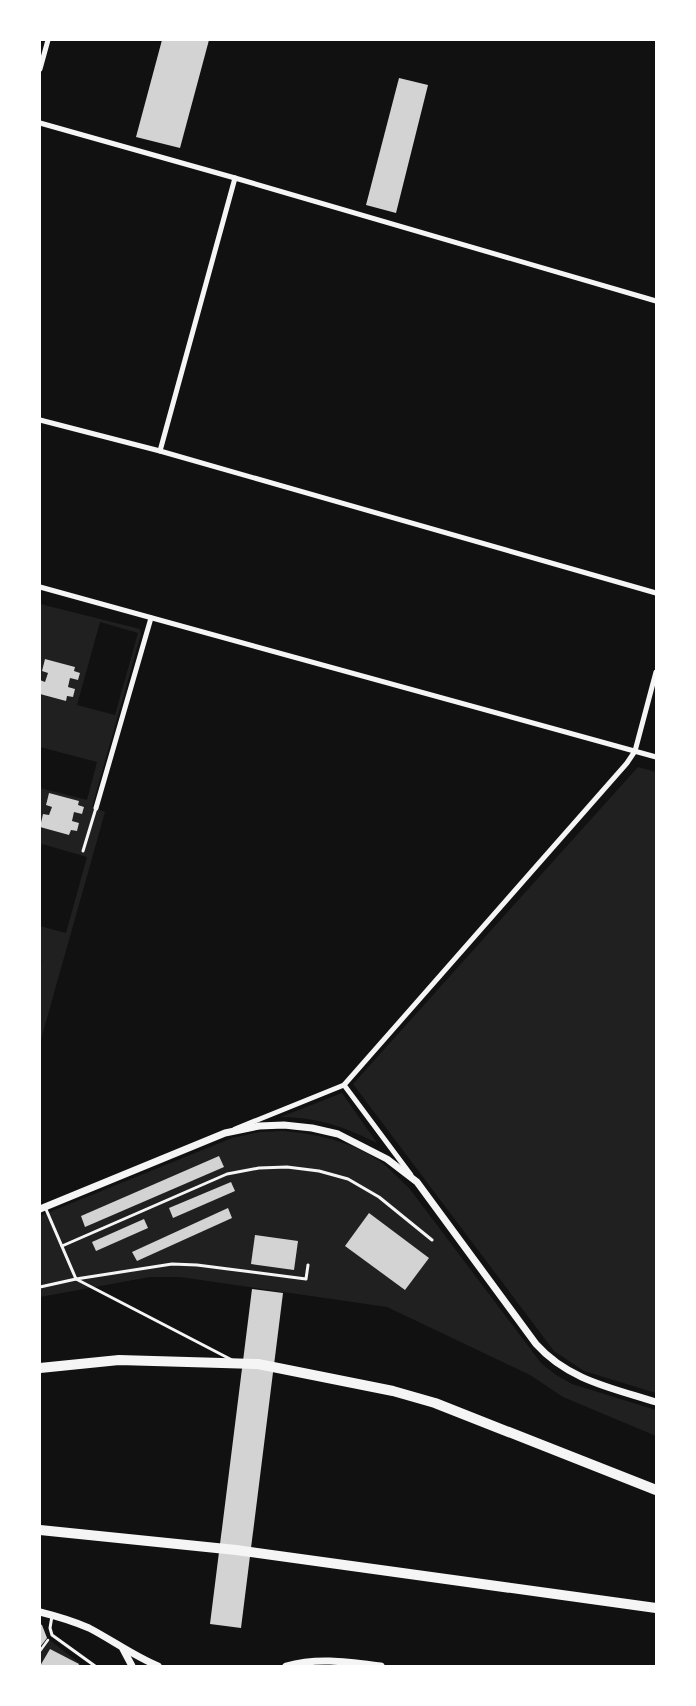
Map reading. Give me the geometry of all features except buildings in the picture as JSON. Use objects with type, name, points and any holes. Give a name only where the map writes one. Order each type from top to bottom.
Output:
[{"type":"highway","points":[[40,1368],[119,1360],[258,1364],[393,1391],[435,1403],[656,1490]]},
{"type":"highway","points":[[40,1530],[236,1550],[656,1608]]},
{"type":"street","points":[[40,69],[48,40]]},
{"type":"street","points":[[40,123],[656,301]]},
{"type":"street","points":[[160,451],[235,178]]},
{"type":"street","points":[[40,420],[160,451],[656,593]]},
{"type":"street","points":[[40,587],[656,757]]},
{"type":"street","points":[[96,808],[151,618]]},
{"type":"street","points":[[42,1208],[225,1132],[344,1086],[627,764],[635,751],[656,672]]},
{"type":"street","points":[[344,1086],[536,1344],[548,1357],[580,1378],[656,1402]]},
{"type":"street","points":[[225,1132],[259,1126],[284,1126],[312,1128],[338,1134],[387,1159],[417,1182]]},
{"type":"street","points":[[40,1612],[88,1628],[123,1649],[158,1666]]},
{"type":"street","points":[[123,1649],[132,1666]]},
{"type":"street","points":[[286,1666],[330,1660],[381,1666]]},
{"type":"lane","points":[[83,851],[96,808]]},
{"type":"lane","points":[[62,1246],[227,1174],[259,1168],[287,1167],[319,1171],[348,1179],[379,1197],[432,1240]]},
{"type":"lane","points":[[42,1208],[76,1278],[237,1363]]},
{"type":"lane","points":[[40,1287],[76,1278],[172,1264],[197,1265],[306,1280],[308,1265]]},
{"type":"lane","points":[[52,1615],[50,1628],[52,1635],[95,1666]]},
{"type":"path","points":[[40,1650],[52,1635]]},
{"type":"shaded area","points":[[40,604],[140,629],[141,634],[92,807],[105,812],[40,1043],[40,963],[42,962],[40,958],[40,926],[66,933],[87,857],[42,844],[40,850],[40,827],[69,835],[71,830],[77,831],[79,823],[72,821],[74,812],[82,814],[84,807],[78,805],[79,801],[49,793],[46,805],[52,807],[49,815],[43,814],[40,826],[40,788],[87,800],[97,762],[40,747],[40,694],[73,697],[75,689],[68,687],[70,678],[78,680],[80,673],[74,671],[75,667],[45,659],[42,671],[48,673],[45,682],[40,680]],"holes":[[[100,622],[138,633],[115,715],[77,705]]]},
{"type":"shaded area","points":[[638,767],[656,772],[656,1393],[584,1371],[554,1351],[353,1084]]},
{"type":"shaded area","points":[[342,1093],[377,1143],[331,1124],[308,1119],[281,1117]]},
{"type":"shaded area","points":[[283,1131],[310,1134],[338,1141],[363,1151],[386,1166],[409,1188],[541,1363],[556,1375],[572,1384],[656,1410],[656,1436],[563,1397],[530,1375],[387,1307],[180,1277],[150,1277],[40,1297],[40,1216],[232,1138],[260,1132]]},
{"type":"shaded area","points":[[47,1638],[83,1666],[40,1666],[40,1647]]}]
